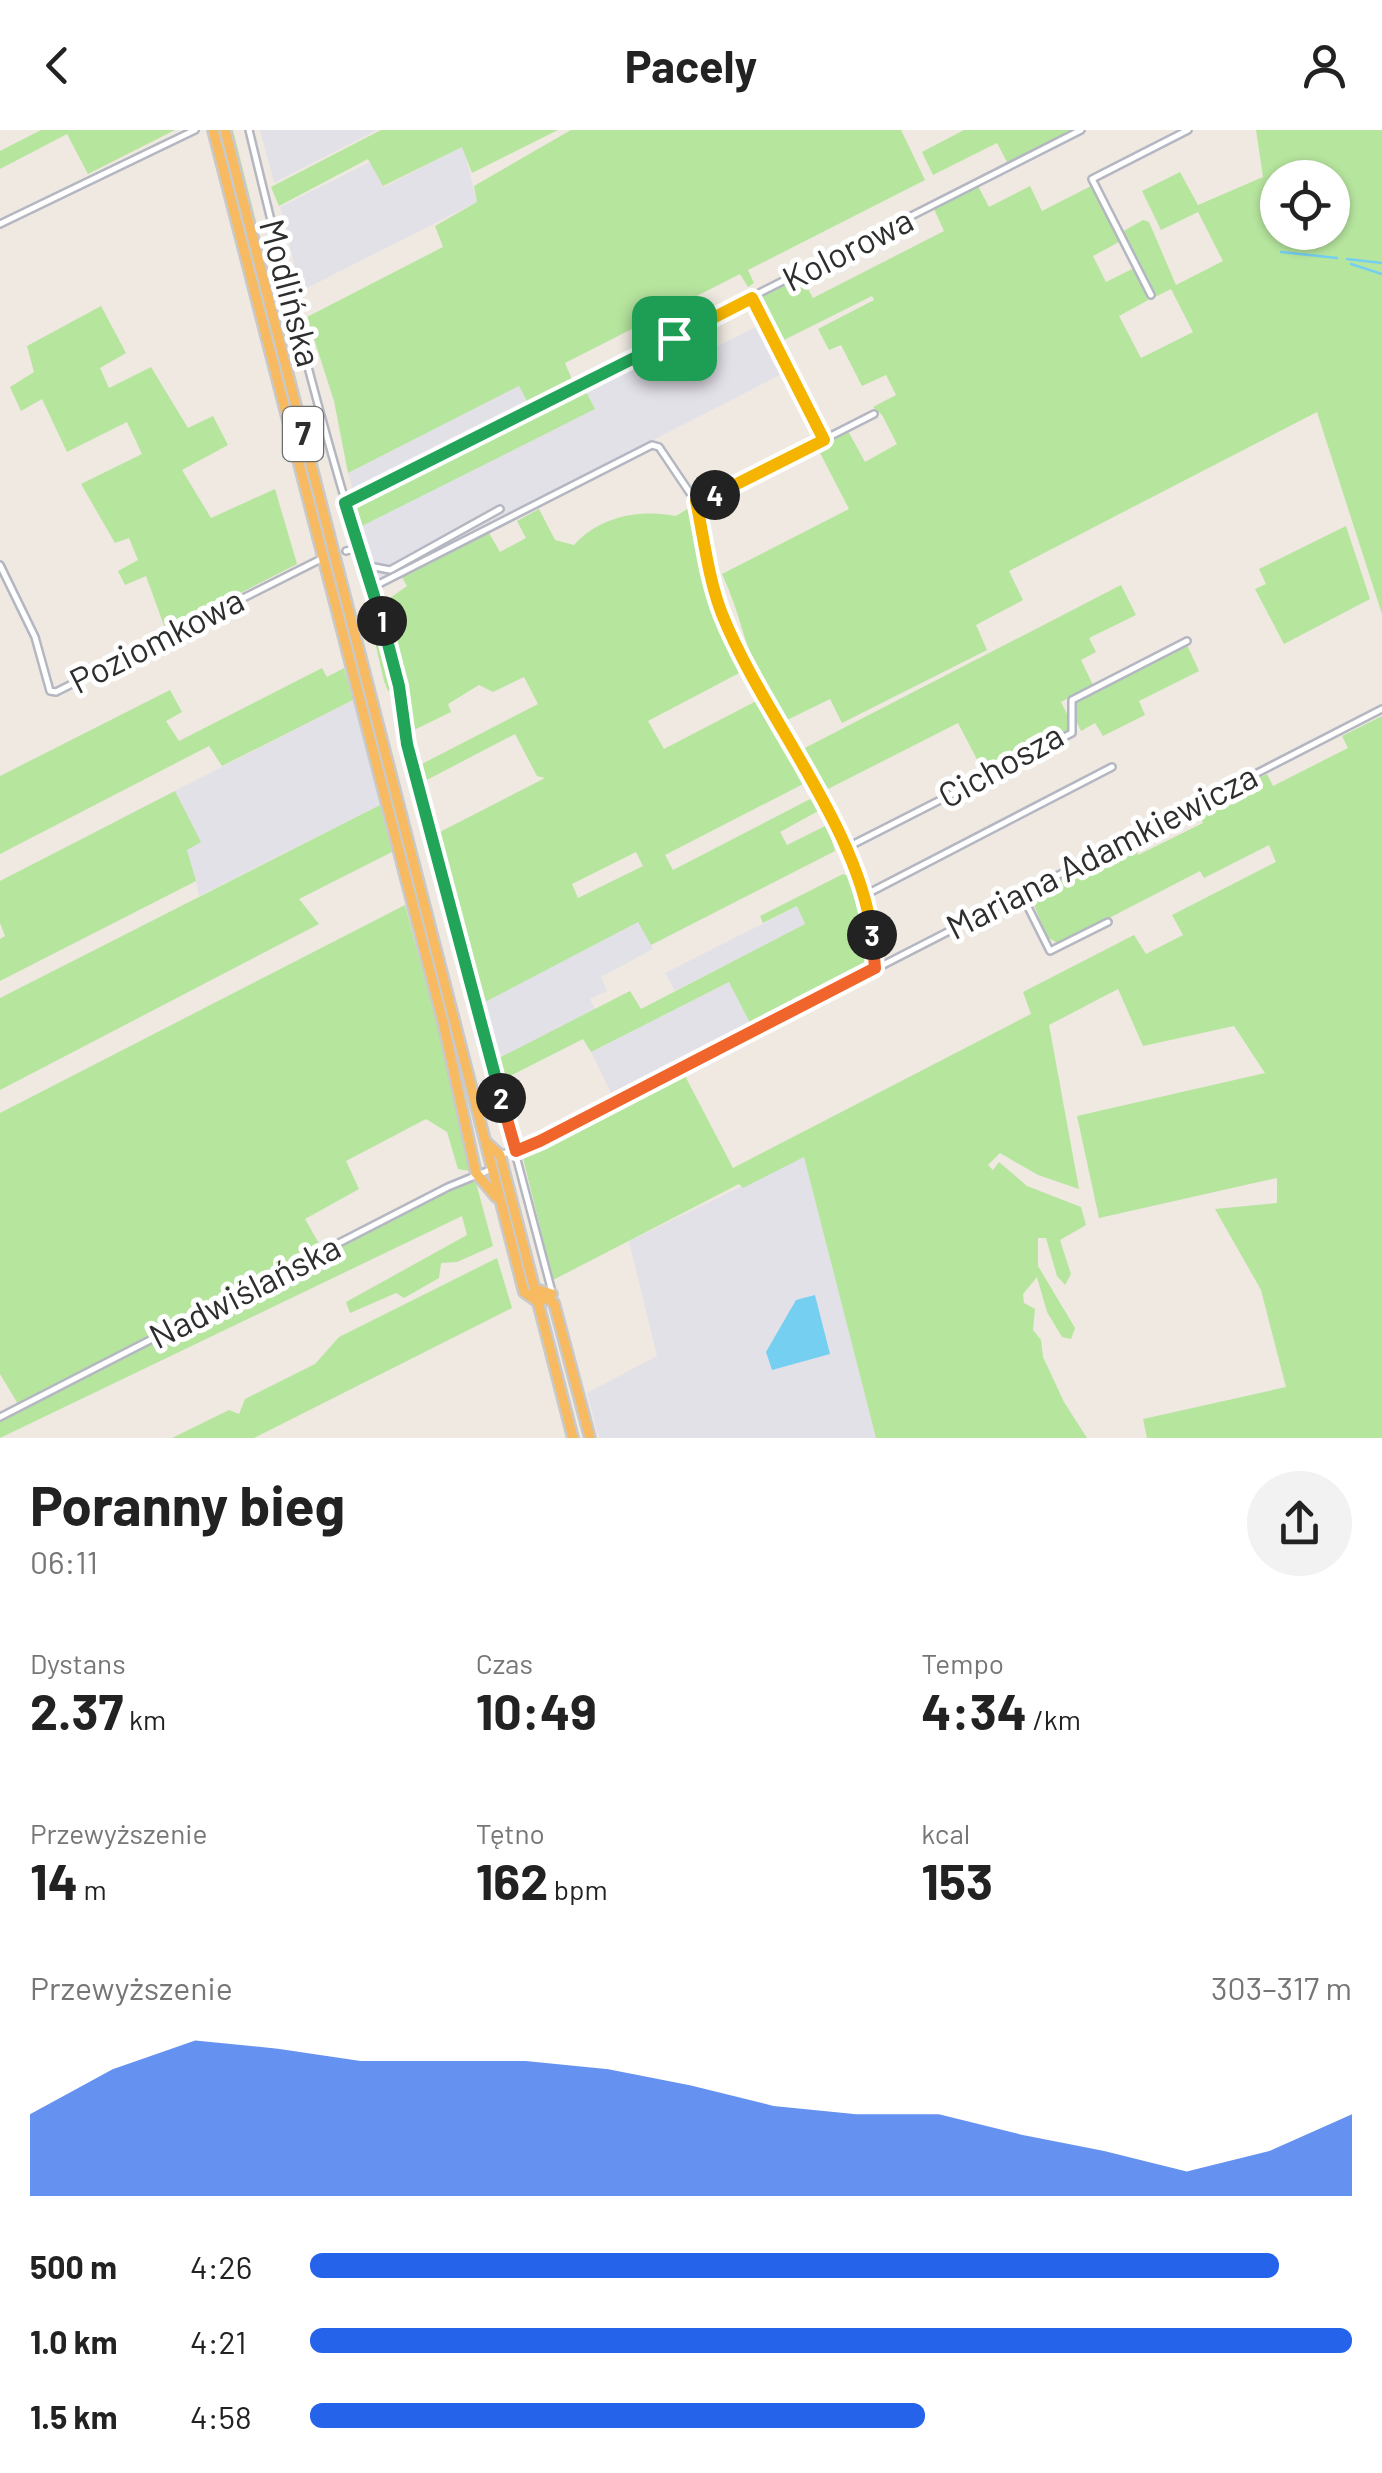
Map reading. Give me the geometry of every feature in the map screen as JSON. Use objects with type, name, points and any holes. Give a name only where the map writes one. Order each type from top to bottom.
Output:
[{"type":"highway","points":[[213,130],[439,1005],[476,1173],[500,1202]]},
{"type":"highway","name":"7","points":[[225,130],[524,1292],[537,1295]]},
{"type":"highway","points":[[484,1141],[500,1155],[574,1438]]},
{"type":"highway","points":[[537,1295],[553,1298],[590,1438]]},
{"type":"highway","points":[[568,1414],[578,1396]]},
{"type":"street","points":[[0,224],[195,130]]},
{"type":"street","name":"Modlińska","points":[[249,130],[345,503],[374,587],[399,686],[407,744],[553,1298]]},
{"type":"street","name":"Kolorowa","points":[[345,503],[1081,130]]},
{"type":"street","points":[[1151,295],[1092,179],[1188,130]]},
{"type":"street","points":[[752,298],[824,440]]},
{"type":"street","points":[[696,501],[874,414]]},
{"type":"street","points":[[374,587],[652,445],[659,447],[696,501],[722,615],[844,849],[863,896],[875,968]]},
{"type":"street","points":[[367,564],[390,570],[500,509]]},
{"type":"street","points":[[346,551],[360,546]]},
{"type":"street","name":"Poziomkowa","points":[[0,565],[35,637],[50,691],[56,692],[334,554]]},
{"type":"street","name":"Cichosza","points":[[844,849],[1072,733],[1072,700],[1186,642]]},
{"type":"street","name":"Mariana Adamkiewicza","points":[[500,1155],[516,1151],[1382,709]]},
{"type":"street","points":[[863,896],[1112,767]]},
{"type":"street","points":[[1021,893],[1050,951],[1108,922]]},
{"type":"street","points":[[492,1169],[505,1174]]},
{"type":"street","name":"Nadwiślańska","points":[[0,1417],[476,1173],[492,1169]]},
{"type":"shaded area","points":[[260,130],[377,130],[274,183]]},
{"type":"shaded area","points":[[463,146],[477,202],[301,291],[280,207],[370,162],[384,187]]},
{"type":"shaded area","points":[[760,325],[784,373],[378,581],[362,526],[594,409],[584,388],[639,359],[650,380]]},
{"type":"shaded area","points":[[519,386],[530,407],[354,494],[348,473]]},
{"type":"shaded area","points":[[353,700],[380,805],[199,896],[196,881],[118,820]]},
{"type":"shaded area","points":[[798,906],[805,924],[675,991],[665,973]]},
{"type":"shaded area","points":[[639,921],[653,949],[601,977],[607,991],[590,999],[595,1009],[502,1057],[483,1003]]},
{"type":"shaded area","points":[[729,982],[751,1025],[613,1097],[591,1052]]},
{"type":"shaded area","points":[[804,1156],[876,1438],[599,1438],[587,1393],[657,1356],[629,1241]]},
{"type":"green space","points":[[41,130],[175,130],[88,174],[67,134],[0,169],[0,151]]},
{"type":"green space","points":[[229,130],[233,130],[339,550],[334,542]]},
{"type":"green space","points":[[381,130],[558,130],[472,173],[462,147],[383,186],[368,159],[279,206],[271,187]]},
{"type":"green space","points":[[571,130],[901,130],[925,180],[748,270],[754,283],[748,287],[740,274],[565,363],[574,384],[530,407],[519,386],[348,473],[334,401],[307,317],[443,247],[435,226],[477,202],[474,186]]},
{"type":"green space","points":[[964,130],[1074,130],[1008,164],[997,143],[933,175],[922,152]]},
{"type":"green space","points":[[1256,130],[1382,130],[1382,614],[1317,412],[1009,571],[1023,600],[976,625],[987,650],[842,723],[830,699],[783,722],[762,685],[722,574],[849,509],[817,447],[848,431],[865,462],[897,444],[882,415],[873,407],[896,395],[886,375],[862,386],[841,345],[829,350],[818,329],[874,300],[872,296],[780,342],[757,298],[801,276],[813,298],[944,231],[934,209],[978,186],[989,207],[1030,186],[1042,211],[1093,185],[1121,241],[1093,256],[1106,282],[1134,268],[1150,299],[1119,316],[1141,358],[1193,332],[1171,289],[1155,297],[1122,232],[1143,220],[1149,222],[1176,285],[1223,261],[1198,212],[1161,230],[1142,191],[1180,172],[1198,205],[1260,178],[1260,250],[1350,250],[1350,160],[1260,160]]},
{"type":"green space","points":[[101,306],[126,353],[100,368],[109,388],[151,367],[188,428],[213,416],[228,445],[182,470],[211,518],[275,489],[297,564],[166,631],[146,576],[125,585],[118,571],[138,560],[129,538],[115,543],[81,484],[142,454],[127,422],[67,452],[42,399],[21,411],[10,387],[34,372],[27,346]]},
{"type":"green space","points":[[693,331],[705,352],[649,381],[639,359]]},
{"type":"green space","points":[[583,386],[595,409],[362,526],[356,504]]},
{"type":"green space","points":[[692,506],[709,593],[723,629],[720,631],[743,671],[648,721],[664,749],[762,698],[807,782],[665,855],[673,870],[814,797],[820,810],[780,832],[787,845],[827,825],[835,851],[651,945],[638,922],[483,1003],[436,834],[545,778],[537,776],[515,734],[421,783],[416,767],[538,704],[524,677],[493,692],[479,685],[448,704],[451,712],[414,730],[383,603],[407,586],[402,577],[489,533],[500,552],[526,538],[517,521],[539,509],[555,540],[574,545],[596,527],[621,517],[676,516]],"holes":[[[636,852],[643,866],[578,898],[572,884]]]},
{"type":"green space","points":[[1346,526],[1370,599],[1284,644],[1255,589],[1266,584],[1259,569]]},
{"type":"green space","points":[[356,560],[364,564],[396,689],[388,691],[384,681]]},
{"type":"green space","points":[[1121,585],[1136,615],[1089,638],[1096,652],[1081,660],[1093,685],[1061,702],[1072,724],[1069,730],[984,773],[958,723],[822,792],[799,751]]},
{"type":"green space","points":[[1187,645],[1199,671],[1139,701],[1145,715],[1103,736],[1095,723],[1081,731],[1071,709],[1073,703]]},
{"type":"green space","points":[[322,668],[327,677],[344,668],[353,700],[222,766],[209,746],[0,854],[0,776],[170,690],[182,712],[166,721],[179,741]]},
{"type":"green space","points":[[1382,716],[1382,1438],[1147,1438],[1143,1419],[1286,1387],[1261,1290],[1215,1209],[1277,1203],[1277,1178],[1099,1218],[1077,1116],[1265,1073],[1234,1026],[1143,1046],[1118,989],[1049,1025],[1079,1189],[1038,1175],[1000,1153],[988,1165],[993,1170],[999,1162],[1027,1186],[1081,1207],[1086,1225],[1060,1240],[1071,1274],[1065,1285],[1057,1276],[1046,1238],[1038,1238],[1038,1266],[1075,1328],[1071,1339],[1062,1337],[1047,1312],[1037,1277],[1023,1294],[1024,1303],[1035,1309],[1033,1330],[1041,1340],[1043,1357],[1064,1402],[1087,1438],[876,1438],[804,1157],[743,1188],[739,1184],[553,1280],[522,1154],[683,1072],[733,1168],[1031,1014],[1023,992],[1134,935],[1146,954],[1183,935],[1172,915],[1276,862],[1269,845],[1204,878],[1200,871],[1059,944],[1047,937],[1030,895],[1133,841],[1138,855],[1203,823],[1196,809],[1267,774],[1273,786],[1348,748],[1342,736]]},
{"type":"green space","points":[[175,791],[201,842],[187,850],[196,881],[0,981],[0,939],[5,936],[0,923],[0,881]]},
{"type":"green space","points":[[380,805],[392,852],[299,899],[319,924],[0,1090],[0,998]]},
{"type":"green space","points":[[843,874],[851,877],[870,934],[866,966],[751,1025],[729,982],[591,1052],[583,1039],[502,1080],[497,1059],[630,991],[641,1009],[805,924],[797,906],[763,923],[760,916]]},
{"type":"green space","points":[[405,905],[458,1102],[470,1171],[458,1169],[447,1132],[426,1119],[346,1161],[359,1189],[305,1219],[321,1247],[80,1373],[475,1179],[493,1246],[457,1262],[441,1263],[439,1278],[404,1298],[396,1293],[350,1313],[346,1302],[467,1235],[462,1216],[0,1438],[0,1415],[18,1404],[0,1374],[0,1113]]},
{"type":"green space","points":[[497,1258],[512,1308],[254,1438],[172,1438],[229,1410],[239,1414],[245,1399],[315,1364],[339,1337]]},
{"type":"water","points":[[815,1295],[830,1354],[772,1370],[766,1352],[796,1300]]},
{"type":"waterway","points":[[1281,252],[1337,258]]},
{"type":"waterway","points":[[1347,259],[1382,263]]},
{"type":"waterway","points":[[1351,264],[1382,274]]},
{"type":"route","points":[[752,298],[824,440],[703,501],[696,501],[722,615],[844,849],[868,912],[875,968],[516,1151],[407,744],[399,686],[374,587],[345,503],[674,338],[752,298]]}]
